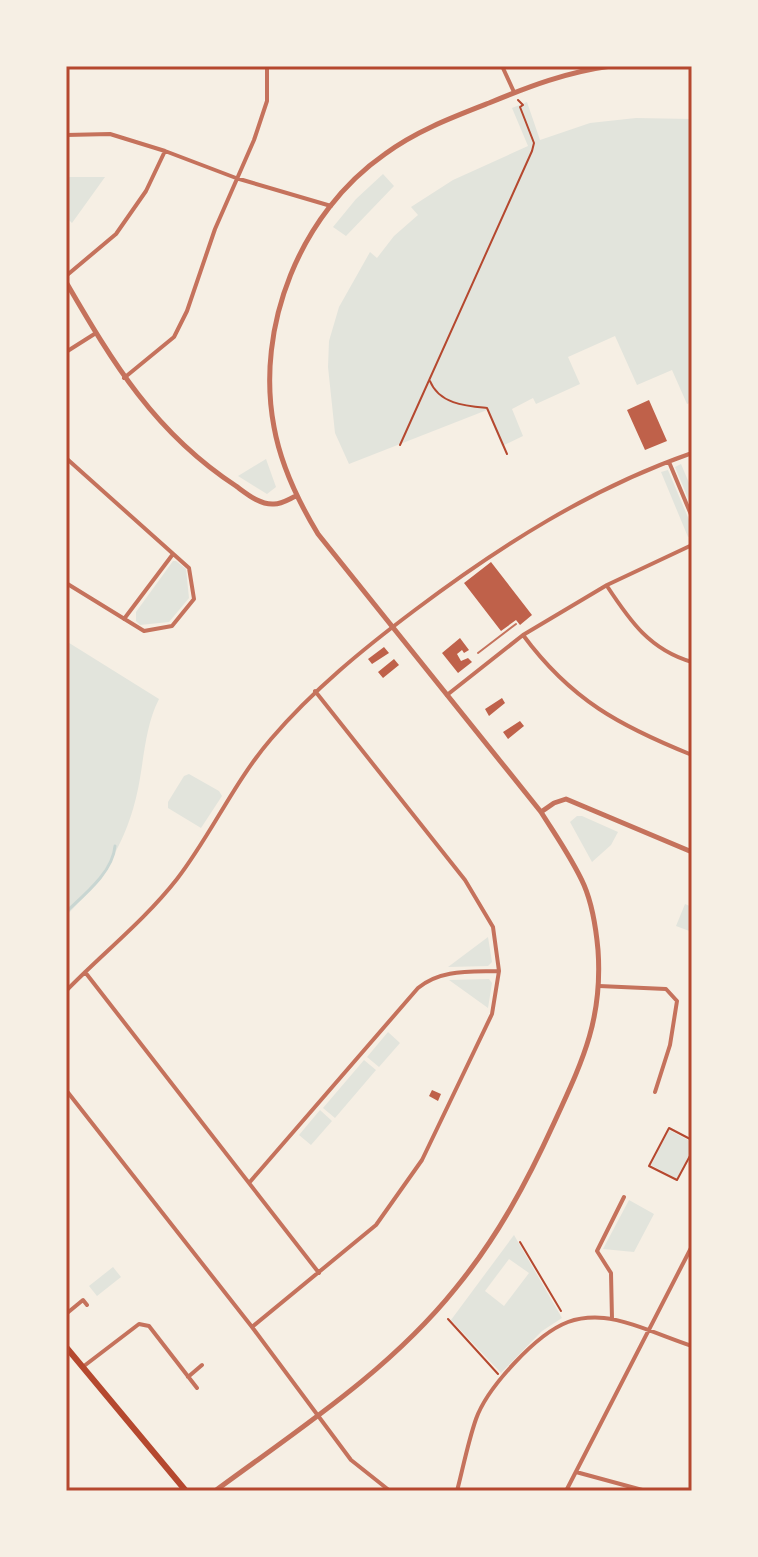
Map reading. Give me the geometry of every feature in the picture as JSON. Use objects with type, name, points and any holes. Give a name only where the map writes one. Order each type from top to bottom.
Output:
[{"type":"main road","points":[[66,1347],[186,1491]]},
{"type":"street","points":[[124,378],[174,337],[187,311],[197,277],[267,101],[267,66]]},
{"type":"street","points":[[502,66],[514,92]]},
{"type":"street","points":[[215,1491],[371,1373],[455,1289],[510,1212],[530,1175],[581,1065],[596,1018],[599,986],[598,947],[591,905],[578,872],[541,812],[318,534],[296,496],[274,427],[269,383],[270,346],[297,261],[331,206],[362,172],[403,142],[514,92],[549,78],[611,66]]},
{"type":"street","points":[[66,135],[110,134],[236,178],[331,206]]},
{"type":"street","points":[[66,276],[116,234],[146,191],[165,151]]},
{"type":"street","points":[[66,282],[124,378],[152,413],[178,438],[230,483],[256,500],[270,505],[296,496]]},
{"type":"street","points":[[66,352],[96,333]]},
{"type":"street","points":[[66,991],[146,915],[178,878],[269,742],[315,691],[393,627],[519,536],[603,491],[692,453]]},
{"type":"street","points":[[66,458],[189,568],[194,599],[172,626],[144,631],[66,583]]},
{"type":"street","points":[[669,462],[692,517]]},
{"type":"street","points":[[447,695],[523,635],[607,585],[692,545]]},
{"type":"street","points":[[124,620],[173,554]]},
{"type":"street","points":[[607,585],[631,623],[649,641],[675,657],[692,662]]},
{"type":"street","points":[[523,635],[560,679],[588,703],[635,732],[692,755]]},
{"type":"street","points":[[252,1327],[376,1225],[422,1160],[492,1014],[499,971],[493,927],[465,880],[315,691]]},
{"type":"street","points":[[541,812],[566,799],[692,852]]},
{"type":"street","points":[[249,1183],[418,988],[444,973],[499,971]]},
{"type":"street","points":[[85,972],[319,1273]]},
{"type":"street","points":[[599,986],[666,989],[677,1001],[670,1045],[655,1092]]},
{"type":"street","points":[[66,1090],[252,1327],[351,1460],[390,1491]]},
{"type":"street","points":[[612,1319],[611,1273],[597,1251],[624,1197]]},
{"type":"street","points":[[566,1491],[692,1246]]},
{"type":"street","points":[[77,1295],[87,1305]]},
{"type":"street","points":[[66,1314],[83,1300]]},
{"type":"street","points":[[457,1491],[476,1418],[489,1395],[541,1339],[568,1322],[586,1318],[612,1319],[692,1346]]},
{"type":"street","points":[[84,1366],[140,1321],[149,1326],[197,1388]]},
{"type":"street","points":[[188,1377],[202,1365]]},
{"type":"street","points":[[576,1472],[646,1491]]},
{"type":"lane","points":[[478,653],[516,624]]},
{"type":"path","points":[[400,445],[532,151],[534,143],[520,107],[523,105],[514,92]]},
{"type":"path","points":[[430,380],[440,396],[448,400],[487,408],[507,454]]},
{"type":"path","points":[[692,1140],[669,1128],[649,1166],[677,1180],[692,1152]]},
{"type":"path","points":[[687,1161],[692,1164]]},
{"type":"path","points":[[520,1242],[561,1311]]},
{"type":"path","points":[[448,1319],[500,1376]]},
{"type":"shaded area","points":[[527,102],[540,140],[590,123],[636,118],[692,119],[692,402],[687,404],[672,370],[637,385],[615,336],[568,357],[580,384],[536,404],[533,398],[512,409],[523,436],[502,446],[487,410],[349,464],[335,433],[328,367],[329,341],[339,307],[370,252],[377,258],[394,236],[418,215],[411,207],[453,180],[528,146],[512,108]]},
{"type":"shaded area","points":[[383,174],[394,186],[346,236],[333,227],[356,199]]},
{"type":"shaded area","points":[[66,177],[105,177],[72,223],[66,217]]},
{"type":"shaded area","points":[[266,459],[276,487],[267,494],[238,476]]},
{"type":"shaded area","points":[[681,464],[692,490],[692,508],[675,467]]},
{"type":"shaded area","points":[[668,470],[692,527],[692,536],[688,537],[661,472]]},
{"type":"shaded area","points":[[173,561],[186,569],[189,598],[169,622],[140,625],[136,621],[136,612]]},
{"type":"shaded area","points":[[66,641],[159,699],[148,732],[133,808],[120,843],[102,874],[66,916]]},
{"type":"shaded area","points":[[189,774],[219,791],[222,796],[201,828],[168,808],[168,802],[184,776]]},
{"type":"shaded area","points":[[577,816],[618,832],[611,845],[592,862],[570,822]]},
{"type":"shaded area","points":[[685,904],[692,907],[692,932],[676,926]]},
{"type":"shaded area","points":[[488,937],[492,962],[488,966],[448,967]]},
{"type":"shaded area","points":[[489,979],[492,983],[488,1008],[449,980]]},
{"type":"shaded area","points":[[388,1032],[400,1043],[379,1067],[367,1057]]},
{"type":"shaded area","points":[[364,1060],[376,1070],[335,1118],[323,1108]]},
{"type":"shaded area","points":[[320,1110],[332,1121],[311,1145],[299,1135]]},
{"type":"shaded area","points":[[669,1130],[692,1142],[692,1149],[677,1179],[651,1165]]},
{"type":"shaded area","points":[[629,1200],[654,1214],[634,1252],[603,1249]]},
{"type":"shaded area","points":[[514,1235],[562,1318],[542,1331],[501,1373],[451,1320]],"holes":[[[509,1259],[529,1273],[504,1306],[485,1291]]]},
{"type":"shaded area","points":[[113,1267],[121,1277],[97,1296],[89,1286]]},
{"type":"building","points":[[649,400],[667,441],[645,450],[627,410]]},
{"type":"building","points":[[491,562],[532,615],[520,625],[516,620],[501,631],[464,583]]},
{"type":"building","points":[[460,638],[469,650],[457,654],[461,661],[468,658],[472,662],[458,673],[442,653]]},
{"type":"building","points":[[384,647],[389,653],[372,664],[368,659]]},
{"type":"building","points":[[394,659],[399,665],[383,678],[378,672]]},
{"type":"building","points":[[502,698],[505,703],[489,716],[485,709]]},
{"type":"building","points":[[520,721],[524,726],[508,739],[503,732]]},
{"type":"building","points":[[432,1090],[441,1094],[438,1101],[429,1096]]},
{"type":"waterway","points":[[66,912],[103,874],[115,846]]}]
